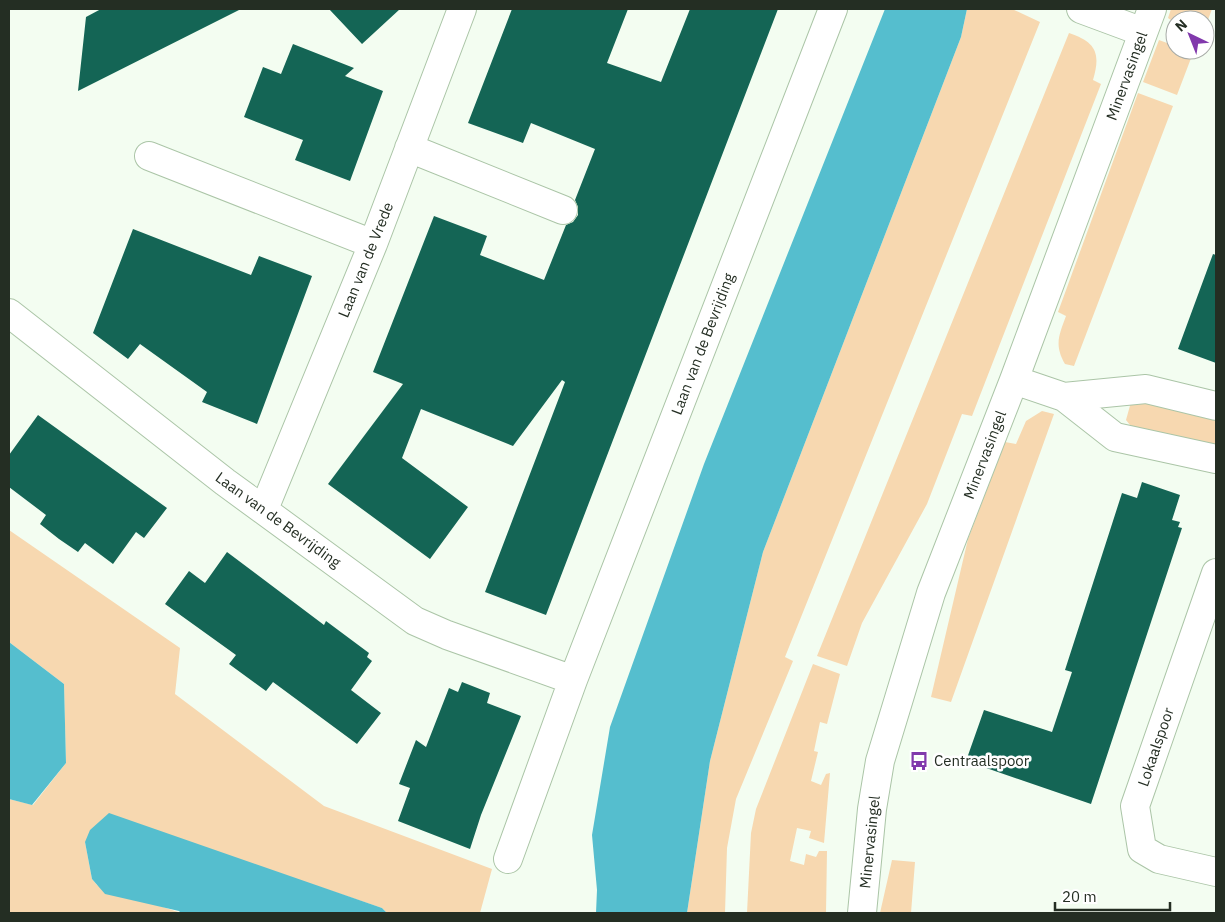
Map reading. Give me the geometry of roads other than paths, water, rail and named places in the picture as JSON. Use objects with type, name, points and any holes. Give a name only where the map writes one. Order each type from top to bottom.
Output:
[{"type":"street","name":"Laan van de Vrede","points":[[264,509],[374,244],[462,9]]},
{"type":"street","name":"Laan van de Bevrijding","points":[[508,859],[573,680],[833,9]]},
{"type":"street","points":[[1081,9],[1147,20]]},
{"type":"street","name":"Minervasingel","points":[[862,913],[872,809],[880,761],[931,593],[1014,380],[1147,20]]},
{"type":"street","points":[[409,148],[563,210]]},
{"type":"street","points":[[149,156],[374,244]]},
{"type":"street","name":"Laan van de Bevrijding","points":[[9,313],[225,482],[415,621],[446,635],[573,680]]},
{"type":"street","points":[[1014,380],[1064,397],[1115,437],[1216,459]]},
{"type":"street","points":[[1064,397],[1146,389],[1216,406]]},
{"type":"street","name":"Lokaalspoor","points":[[1216,573],[1135,806],[1142,849],[1159,859],[1216,872]]},
{"type":"water","points":[[885,9],[967,9],[961,37],[763,552],[710,761],[687,913],[596,913],[597,890],[592,835],[610,727],[704,464]]},
{"type":"water","points":[[9,642],[64,684],[66,763],[32,805],[9,799]]},
{"type":"water","points":[[109,813],[382,908],[387,913],[181,913],[105,894],[92,879],[85,842],[90,830]]},
{"type":"place","name":"Centraalspoor","points":[[919,761]]}]
